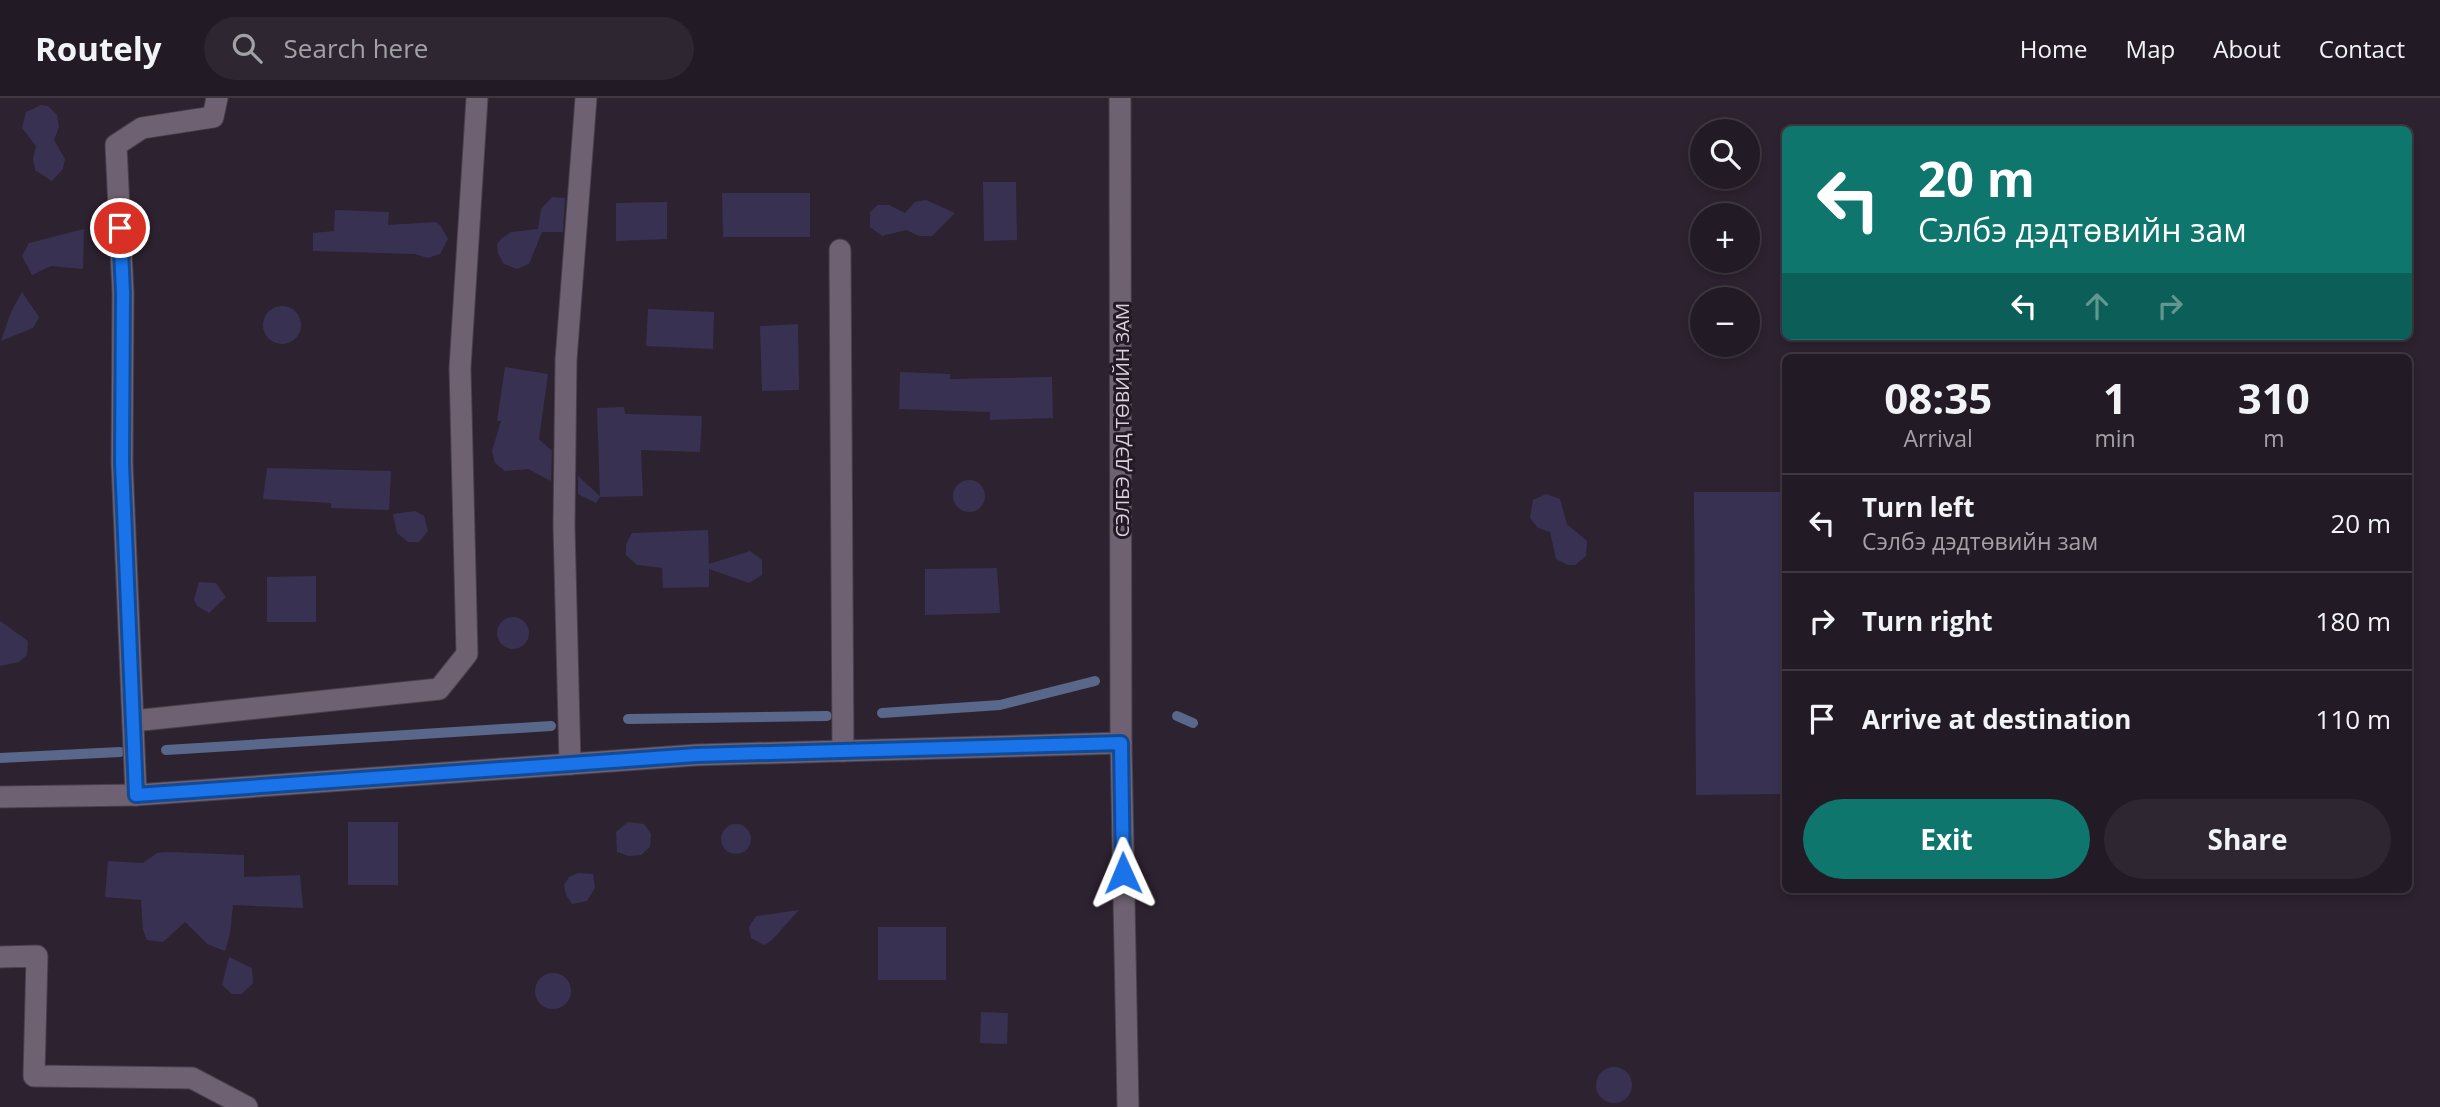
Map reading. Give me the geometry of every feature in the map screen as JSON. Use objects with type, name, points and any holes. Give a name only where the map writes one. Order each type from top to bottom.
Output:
[{"type":"street","points":[[136,795],[122,463],[123,293],[116,145],[142,128],[213,117],[217,98]]},
{"type":"street","points":[[133,721],[439,689],[467,654],[460,368],[477,98]]},
{"type":"street","points":[[570,764],[564,526],[566,360],[586,98]]},
{"type":"street","name":"СЭЛБЭ ДЭД ТӨВИЙН ЗАМ","points":[[1120,98],[1121,743],[1128,1107]]},
{"type":"street","points":[[841,250],[843,751]]},
{"type":"street","points":[[0,797],[136,795],[696,755],[1121,743]]},
{"type":"street","points":[[0,957],[37,956],[34,1076],[192,1078],[247,1107]]},
{"type":"building","points":[[41,105],[48,106],[57,115],[59,127],[54,140],[65,159],[63,169],[52,181],[35,170],[33,159],[36,146],[22,128],[26,112]]},
{"type":"building","points":[[983,182],[1016,182],[1017,240],[984,241]]},
{"type":"building","points":[[722,193],[810,193],[810,237],[723,237]]},
{"type":"building","points":[[552,197],[565,198],[563,232],[542,232],[529,264],[517,269],[504,264],[498,254],[497,244],[511,232],[538,229],[541,209]]},
{"type":"building","points":[[926,200],[955,213],[932,236],[919,236],[906,230],[882,236],[870,227],[870,212],[878,205],[889,205],[905,213],[915,202]]},
{"type":"building","points":[[667,202],[667,239],[616,241],[616,203]]},
{"type":"building","points":[[335,210],[389,212],[388,225],[435,222],[440,225],[448,239],[440,254],[428,258],[415,254],[313,251],[313,233],[334,231]]},
{"type":"building","points":[[84,229],[83,269],[51,266],[32,275],[22,256],[29,243]]},
{"type":"building","points":[[22,292],[39,317],[33,328],[1,341],[11,312]]},
{"type":"building","points":[[282,306],[295,312],[301,325],[295,338],[282,344],[269,338],[263,325],[269,312]]},
{"type":"building","points":[[648,309],[714,312],[713,349],[646,346]]},
{"type":"building","points":[[798,324],[799,390],[762,391],[760,326]]},
{"type":"building","points":[[505,367],[548,374],[539,439],[552,451],[551,481],[528,469],[505,471],[495,463],[492,451],[501,421],[497,421]]},
{"type":"building","points":[[900,372],[950,374],[950,379],[1052,377],[1053,418],[990,420],[990,412],[899,409]]},
{"type":"building","points":[[624,407],[625,414],[702,416],[700,452],[641,450],[643,496],[600,497],[596,503],[578,494],[578,476],[600,496],[597,408]]},
{"type":"building","points":[[267,468],[391,471],[389,510],[331,508],[331,503],[263,499]]},
{"type":"building","points":[[969,480],[980,485],[985,496],[980,507],[969,512],[958,507],[953,496],[958,485]]},
{"type":"building","points":[[1694,492],[1782,492],[1782,794],[1696,795]]},
{"type":"building","points":[[1546,494],[1560,499],[1567,524],[1587,541],[1586,556],[1575,565],[1568,565],[1556,559],[1550,532],[1538,528],[1530,518],[1533,500]]},
{"type":"building","points":[[415,511],[424,516],[428,531],[419,542],[408,542],[397,533],[393,514]]},
{"type":"building","points":[[708,530],[709,564],[750,551],[762,560],[762,575],[749,583],[709,569],[709,587],[663,588],[662,568],[637,565],[626,555],[626,544],[632,533]]},
{"type":"building","points":[[997,568],[1000,613],[925,615],[925,569]]},
{"type":"building","points":[[316,576],[316,622],[267,622],[267,577]]},
{"type":"building","points":[[199,582],[216,583],[226,597],[209,613],[197,606],[194,600]]},
{"type":"building","points":[[513,617],[524,622],[529,633],[524,644],[513,649],[502,644],[497,633],[502,622]]},
{"type":"building","points":[[0,621],[28,641],[27,655],[19,662],[0,666]]},
{"type":"building","points":[[348,822],[398,822],[398,885],[348,885]]},
{"type":"building","points":[[628,822],[644,824],[651,834],[650,847],[641,855],[629,856],[617,852],[616,832]]},
{"type":"building","points":[[736,824],[747,828],[751,839],[747,850],[736,854],[725,850],[721,839],[725,828]]},
{"type":"building","points":[[157,853],[244,855],[244,877],[300,875],[303,908],[233,905],[225,951],[207,944],[185,922],[163,942],[147,940],[143,930],[141,900],[105,897],[108,861],[143,863]]},
{"type":"building","points":[[578,873],[593,874],[595,888],[587,901],[572,904],[564,885],[569,877]]},
{"type":"building","points":[[799,910],[772,940],[764,945],[751,938],[749,927],[756,916]]},
{"type":"building","points":[[878,927],[946,927],[946,980],[878,980]]},
{"type":"building","points":[[229,957],[252,968],[253,983],[242,994],[232,994],[222,985]]},
{"type":"building","points":[[553,973],[565,979],[571,991],[565,1003],[553,1009],[541,1003],[535,991],[541,979]]},
{"type":"building","points":[[981,1012],[1008,1013],[1007,1044],[980,1043]]},
{"type":"building","points":[[1614,1067],[1627,1072],[1632,1085],[1627,1098],[1614,1103],[1601,1098],[1596,1085],[1601,1072]]},
{"type":"waterway","points":[[882,713],[1000,705],[1095,681]]},
{"type":"waterway","points":[[628,719],[827,716]]},
{"type":"waterway","points":[[1177,716],[1193,723]]},
{"type":"waterway","points":[[166,750],[551,726]]},
{"type":"waterway","points":[[0,758],[120,752]]},
{"type":"route","points":[[120,228],[123,293],[122,463],[136,795],[696,755],[1121,743],[1123,873]]}]
